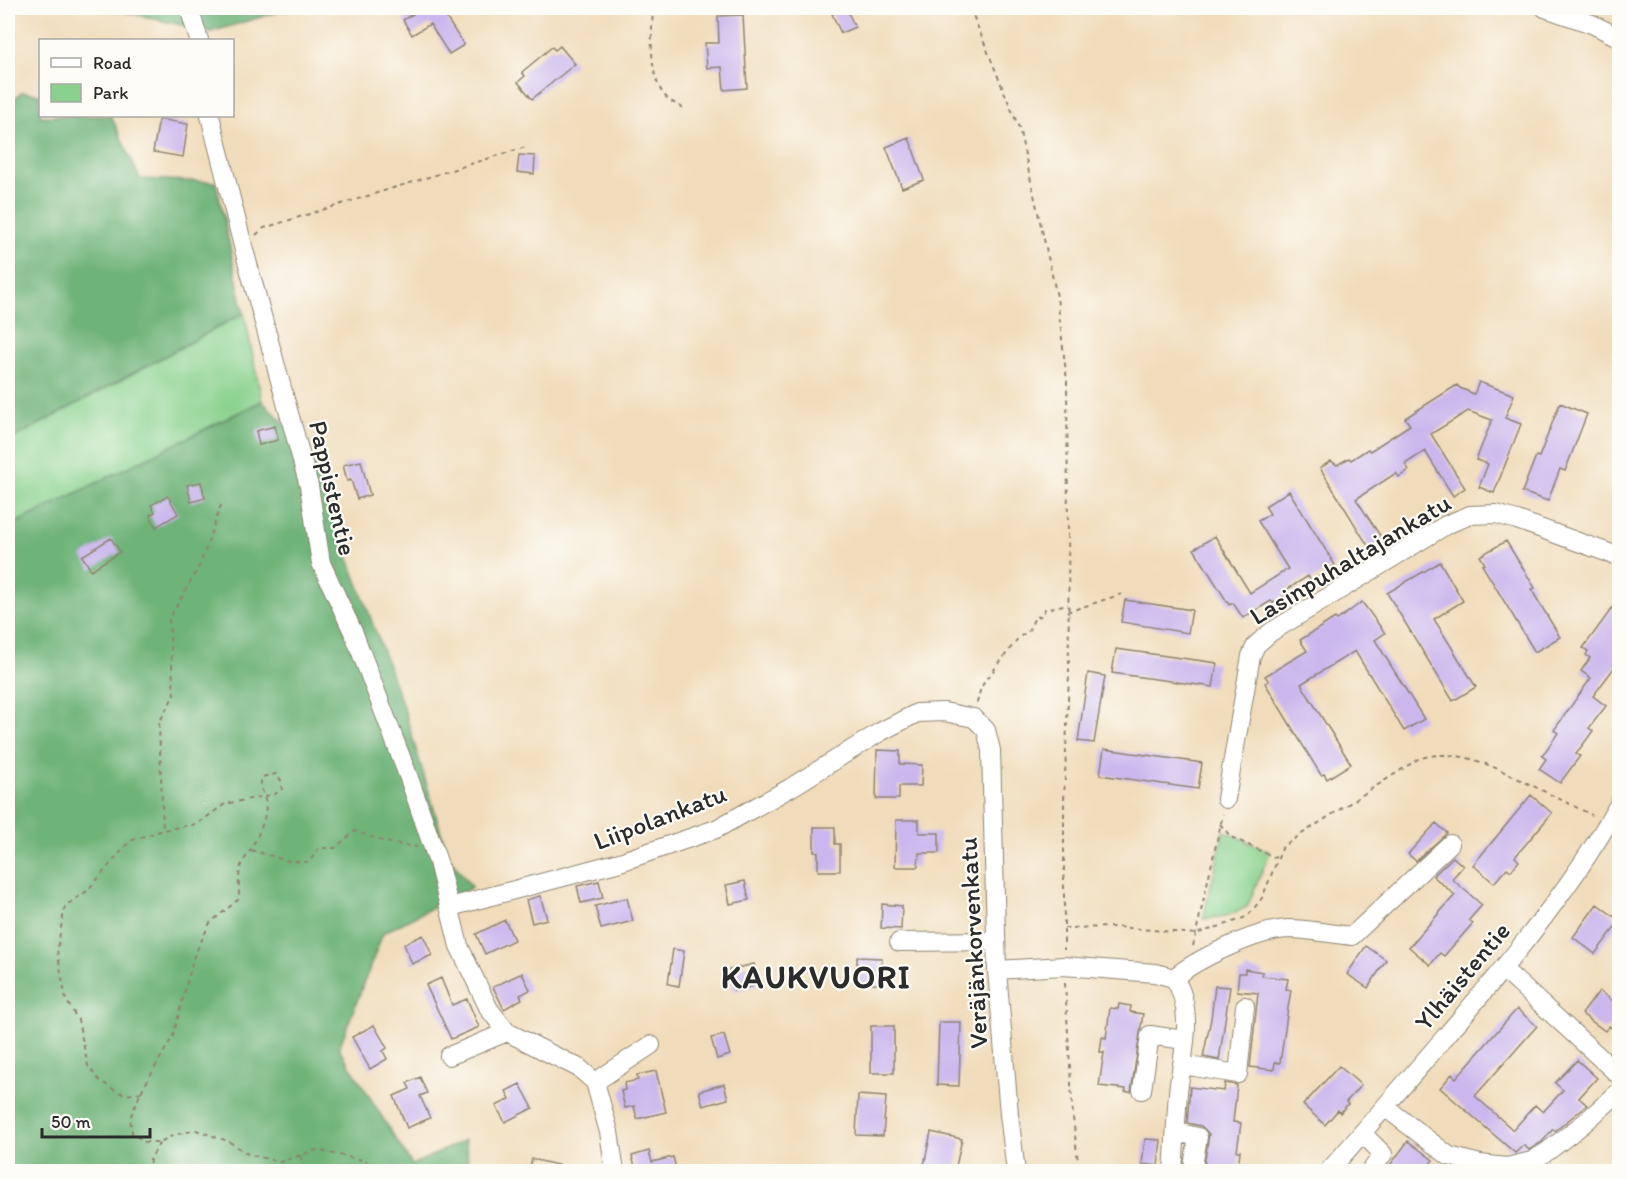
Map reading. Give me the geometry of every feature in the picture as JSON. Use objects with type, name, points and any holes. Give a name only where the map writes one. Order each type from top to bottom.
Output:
[{"type":"street","points":[[189,8],[199,39]]},
{"type":"street","points":[[1545,8],[1592,24],[1620,38]]},
{"type":"street","name":"Pappistentie","points":[[210,117],[243,250],[309,486],[321,563],[358,645],[436,856],[459,946],[489,1009],[507,1032]]},
{"type":"street","name":"Lasinpuhaltajankatu","points":[[1226,799],[1253,650],[1265,636],[1320,602],[1446,525],[1478,513],[1496,514],[1517,520],[1620,557]]},
{"type":"street","name":"Liipolankatu","points":[[450,907],[620,862],[716,829],[790,788],[880,732],[917,713],[944,712],[974,717]]},
{"type":"street","name":"Veräjänkorvenkatu","points":[[974,717],[986,730],[991,750],[997,970],[1016,1172]]},
{"type":"street","name":"Ylhäistentie","points":[[1328,1172],[1503,969],[1560,897],[1620,802]]},
{"type":"street","points":[[997,970],[1064,966],[1180,973],[1251,938],[1275,931],[1288,929],[1352,936],[1450,844]]},
{"type":"street","points":[[899,942],[996,941]]},
{"type":"street","points":[[1503,969],[1620,1076]]},
{"type":"street","points":[[1173,1172],[1178,1095],[1186,1025],[1180,973]]},
{"type":"street","points":[[1182,1065],[1238,1074],[1245,1006]]},
{"type":"street","points":[[449,1056],[507,1032],[579,1068],[595,1083],[609,1132],[615,1172]]},
{"type":"street","points":[[1142,1090],[1150,1035],[1184,1040]]},
{"type":"street","points":[[595,1083],[651,1045]]},
{"type":"street","points":[[1385,1107],[1449,1156],[1480,1164],[1507,1167],[1532,1161],[1548,1151],[1620,1091]]},
{"type":"street","points":[[1176,1132],[1198,1137],[1192,1172]]},
{"type":"street","points":[[1362,1133],[1383,1154],[1370,1172]]},
{"type":"path","points":[[653,8],[652,58],[658,85],[667,99],[683,108]]},
{"type":"path","points":[[970,8],[1019,128],[1058,297],[1067,381],[1069,675],[1064,801],[1064,966],[1073,1117],[1079,1172]]},
{"type":"path","points":[[243,250],[264,228],[529,146]]},
{"type":"path","points":[[163,830],[159,723],[174,695],[169,619],[200,565],[221,505]]},
{"type":"path","points":[[1067,612],[1122,594]]},
{"type":"path","points":[[974,717],[981,687],[1019,637],[1028,632],[1035,617],[1042,616],[1045,609],[1068,604]]},
{"type":"path","points":[[1064,928],[1118,927],[1196,934],[1248,916],[1262,898],[1276,858],[1283,846],[1418,759],[1440,754],[1452,754],[1478,760],[1608,823]]},
{"type":"path","points":[[141,1092],[127,1095],[116,1091],[99,1080],[87,1066],[78,1020],[66,1000],[57,950],[65,906],[87,891],[130,841],[163,830],[197,824],[225,804],[265,795],[275,794],[282,789],[281,780],[276,774],[262,777],[260,787],[265,795],[267,812],[251,850],[241,865],[238,885],[239,899],[210,923],[194,956],[173,1036],[141,1092],[130,1118],[132,1132],[145,1142],[160,1142],[174,1135],[196,1130],[228,1141],[248,1154],[280,1162],[316,1150],[367,1161]]},
{"type":"path","points":[[1180,973],[1196,934],[1226,799]]},
{"type":"path","points":[[1220,824],[1231,837],[1276,858]]},
{"type":"path","points":[[251,850],[288,861],[309,862],[320,848],[335,848],[355,831],[436,856]]},
{"type":"path","points":[[148,1172],[150,1160],[160,1142]]},
{"type":"path","points":[[300,1156],[306,1172]]},
{"type":"green space","points":[[108,8],[291,8],[211,32]]},
{"type":"green space","points":[[22,92],[39,94],[39,117],[111,117],[140,179],[216,182],[244,313],[8,441],[8,105]]},
{"type":"green space","points":[[244,313],[262,401],[8,527],[8,441]]},
{"type":"green space","points":[[262,401],[308,447],[404,709],[448,856],[472,887],[383,933],[339,1048],[412,1165],[465,1140],[470,1171],[8,1172],[8,527]]},
{"type":"green space","points":[[1224,831],[1270,852],[1247,907],[1226,916],[1203,919]]},
{"type":"building","points":[[422,8],[440,8],[464,45],[449,54],[430,24],[412,35],[403,20]]},
{"type":"building","points":[[846,8],[855,27],[841,33],[832,14]]},
{"type":"building","points":[[743,15],[747,88],[724,90],[722,67],[707,68],[705,43],[719,43],[718,16]]},
{"type":"building","points":[[560,46],[575,64],[532,99],[518,82],[525,76],[522,72],[552,47],[555,50]]},
{"type":"building","points":[[159,119],[188,124],[183,157],[153,152]]},
{"type":"building","points":[[909,138],[924,180],[902,188],[886,147]]},
{"type":"building","points":[[519,155],[535,156],[534,174],[517,172]]},
{"type":"building","points":[[1479,382],[1514,395],[1505,418],[1521,424],[1494,493],[1479,487],[1488,464],[1476,460],[1492,420],[1468,411],[1431,434],[1465,488],[1453,496],[1425,451],[1405,464],[1409,470],[1399,477],[1396,473],[1356,499],[1383,540],[1370,549],[1320,468],[1331,461],[1337,465],[1349,458],[1351,460],[1368,449],[1370,451],[1410,425],[1405,418],[1457,385],[1474,394]]},
{"type":"building","points":[[1560,403],[1587,414],[1565,471],[1560,469],[1548,501],[1522,492],[1536,456],[1539,457]]},
{"type":"building","points":[[275,426],[278,440],[259,445],[256,431]]},
{"type":"building","points":[[361,461],[370,495],[357,499],[351,480],[347,481],[343,465]]},
{"type":"building","points":[[201,482],[205,498],[191,502],[187,485]]},
{"type":"building","points":[[1289,491],[1335,565],[1311,581],[1308,576],[1283,592],[1285,596],[1273,603],[1271,601],[1243,618],[1233,603],[1229,605],[1194,549],[1215,536],[1250,593],[1288,569],[1258,521],[1270,514],[1265,506]]},
{"type":"building","points":[[168,496],[178,514],[156,527],[150,515],[155,512],[151,505]]},
{"type":"building","points":[[111,538],[120,552],[91,570],[82,556]]},
{"type":"building","points":[[1506,541],[1535,588],[1531,589],[1560,637],[1535,652],[1482,565],[1485,564],[1480,556]]},
{"type":"building","points":[[1440,562],[1463,601],[1434,619],[1476,687],[1453,701],[1387,593]]},
{"type":"building","points":[[1620,597],[1620,660],[1593,696],[1606,706],[1589,728],[1593,731],[1576,754],[1580,756],[1560,783],[1539,769],[1546,759],[1542,756],[1558,733],[1554,730],[1591,678],[1581,671],[1590,658],[1586,655],[1588,651],[1583,648]]},
{"type":"building","points":[[1125,600],[1192,610],[1188,633],[1121,622]]},
{"type":"building","points":[[1362,602],[1385,633],[1375,640],[1424,719],[1404,731],[1355,651],[1301,684],[1351,764],[1327,779],[1324,774],[1321,775],[1280,708],[1265,683],[1269,681],[1265,676],[1307,651],[1300,640],[1335,618],[1337,620]]},
{"type":"building","points":[[1116,649],[1217,663],[1213,687],[1112,673]]},
{"type":"building","points":[[1088,673],[1105,676],[1094,743],[1078,741]]},
{"type":"building","points":[[1104,749],[1202,763],[1198,789],[1100,775]]},
{"type":"building","points":[[877,750],[900,751],[900,764],[922,765],[921,786],[899,786],[899,799],[876,799]]},
{"type":"building","points":[[1531,795],[1552,813],[1515,857],[1519,861],[1511,871],[1507,868],[1494,883],[1473,865]]},
{"type":"building","points":[[896,820],[919,820],[919,833],[939,833],[939,853],[919,853],[918,867],[895,867]]},
{"type":"building","points":[[1436,823],[1447,833],[1416,861],[1408,854]]},
{"type":"building","points":[[814,827],[835,827],[835,844],[840,844],[840,871],[818,871],[818,852],[814,851]]},
{"type":"building","points":[[1453,857],[1463,866],[1452,879],[1482,905],[1469,920],[1473,923],[1444,956],[1440,953],[1430,965],[1409,947],[1455,895],[1433,876]]},
{"type":"building","points":[[599,881],[603,898],[581,903],[577,886]]},
{"type":"building","points":[[745,881],[749,900],[730,904],[726,885]]},
{"type":"building","points":[[540,896],[547,919],[532,923],[526,900]]},
{"type":"building","points":[[627,898],[633,921],[601,929],[595,906]]},
{"type":"building","points":[[882,904],[902,906],[901,929],[881,928]]},
{"type":"building","points":[[1597,904],[1620,921],[1595,954],[1573,937]]},
{"type":"building","points":[[505,920],[514,940],[485,954],[476,934]]},
{"type":"building","points":[[423,935],[432,955],[412,964],[404,944]]},
{"type":"building","points":[[1366,946],[1386,960],[1368,988],[1347,974]]},
{"type":"building","points":[[673,949],[684,951],[679,986],[668,984]]},
{"type":"building","points":[[857,957],[882,958],[881,984],[857,984]]},
{"type":"building","points":[[754,964],[758,985],[734,991],[729,970]]},
{"type":"building","points":[[1245,969],[1263,972],[1262,976],[1288,979],[1286,989],[1291,990],[1280,1063],[1275,1062],[1274,1070],[1250,1067],[1258,993],[1237,991],[1239,973],[1245,973]]},
{"type":"building","points":[[522,973],[530,990],[520,995],[522,999],[504,1009],[493,987]]},
{"type":"building","points":[[441,978],[452,1005],[467,999],[479,1027],[451,1039],[426,985]]},
{"type":"building","points":[[1215,986],[1230,987],[1219,1060],[1203,1057]]},
{"type":"building","points":[[1599,991],[1620,1006],[1620,1035],[1609,1026],[1605,1031],[1582,1014]]},
{"type":"building","points":[[1119,1004],[1131,1006],[1130,1012],[1143,1014],[1131,1092],[1125,1092],[1126,1089],[1099,1086],[1104,1052],[1100,1052],[1102,1037],[1106,1038],[1110,1008],[1118,1009]]},
{"type":"building","points":[[1517,1009],[1537,1026],[1475,1096],[1513,1130],[1535,1105],[1543,1112],[1563,1090],[1555,1083],[1577,1060],[1597,1078],[1579,1098],[1587,1105],[1555,1131],[1553,1129],[1542,1142],[1529,1150],[1524,1145],[1515,1153],[1440,1088],[1452,1074],[1456,1078]]},
{"type":"building","points":[[939,1022],[961,1022],[959,1086],[937,1085]]},
{"type":"building","points":[[374,1025],[387,1048],[383,1051],[387,1059],[370,1069],[352,1037]]},
{"type":"building","points":[[871,1026],[894,1026],[894,1073],[871,1073]]},
{"type":"building","points":[[724,1035],[730,1055],[717,1059],[711,1038]]},
{"type":"building","points":[[1339,1066],[1361,1085],[1346,1102],[1348,1104],[1340,1113],[1338,1110],[1325,1125],[1303,1105]]},
{"type":"building","points":[[656,1071],[666,1112],[637,1119],[634,1106],[625,1108],[621,1091],[625,1090],[624,1083],[638,1080],[637,1075]]},
{"type":"building","points":[[420,1077],[427,1093],[420,1096],[430,1118],[407,1128],[394,1096],[410,1089],[407,1083]]},
{"type":"building","points":[[1225,1083],[1237,1085],[1233,1122],[1241,1123],[1237,1151],[1240,1151],[1238,1168],[1234,1167],[1233,1172],[1203,1172],[1209,1134],[1201,1126],[1187,1123],[1190,1087],[1224,1091]]},
{"type":"building","points":[[520,1084],[533,1108],[505,1122],[496,1106],[510,1099],[506,1091]]},
{"type":"building","points":[[724,1084],[728,1099],[703,1106],[699,1091]]},
{"type":"building","points":[[858,1095],[886,1097],[883,1136],[856,1135]]},
{"type":"building","points":[[931,1132],[962,1139],[955,1171],[924,1165]]},
{"type":"building","points":[[1145,1139],[1161,1140],[1158,1166],[1142,1164]]},
{"type":"building","points":[[1408,1141],[1433,1160],[1424,1172],[1385,1172]]},
{"type":"building","points":[[649,1151],[652,1162],[673,1157],[677,1172],[633,1172],[632,1168],[635,1167],[632,1156]]},
{"type":"building","points":[[532,1159],[566,1167],[566,1172],[529,1172]]},
{"type":"district","name":"KAUKVUORI","points":[[816,977]]}]
